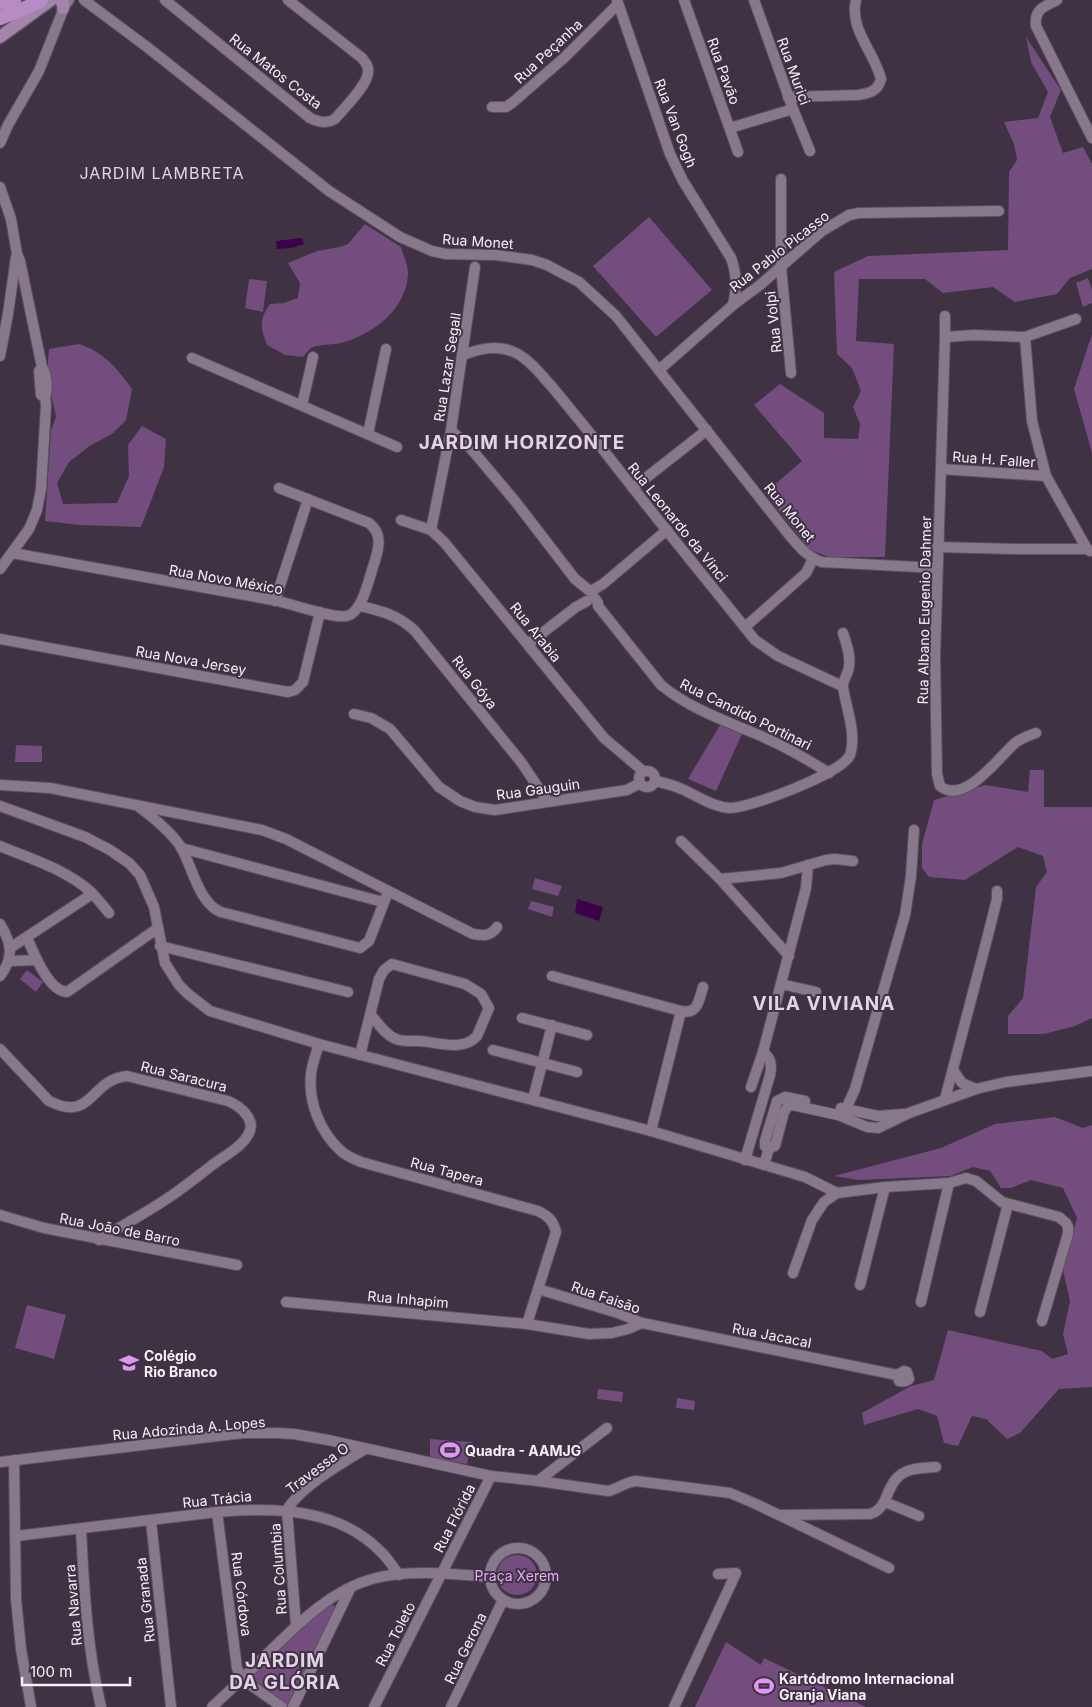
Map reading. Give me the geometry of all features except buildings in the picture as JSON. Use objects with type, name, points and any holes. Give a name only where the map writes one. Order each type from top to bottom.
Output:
[{"type":"highway","points":[[0,3],[14,0]]},
{"type":"highway","points":[[0,18],[28,7],[55,1]]},
{"type":"main road","points":[[0,37],[55,1]]},
{"type":"main road","points":[[0,45],[15,27]]},
{"type":"street","name":"Rua Monet","points":[[84,0],[162,58],[329,191],[349,206],[400,237],[432,251],[446,254],[496,255],[532,260],[553,268],[579,282],[616,316],[786,531],[806,554],[813,559],[822,562],[937,568]]},
{"type":"street","name":"Rua Matos Costa","points":[[165,0],[310,118],[330,122],[335,119],[363,85],[369,70],[367,64],[362,58],[288,0]]},
{"type":"street","name":"Rua Pavão","points":[[684,0],[738,152]]},
{"type":"street","name":"Rua Murici","points":[[754,0],[792,109],[810,151]]},
{"type":"street","points":[[788,97],[858,95],[874,91],[880,84],[881,78],[855,21],[856,0]]},
{"type":"street","points":[[1056,0],[1038,11],[1035,17],[1036,26],[1092,138]]},
{"type":"street","points":[[0,143],[8,125],[39,71],[55,1]]},
{"type":"street","name":"Rua Peçanha","points":[[492,107],[506,107],[512,103],[564,57],[617,2]]},
{"type":"street","name":"Rua Van Gogh","points":[[617,2],[670,154],[683,181],[733,265],[736,279],[733,305]]},
{"type":"street","points":[[730,128],[792,109]]},
{"type":"street","name":"Rua Volpi","points":[[781,179],[781,268],[791,373]]},
{"type":"street","points":[[0,187],[11,219],[20,261],[42,367],[39,371],[41,395],[45,397],[46,405],[41,489],[37,510],[28,529],[0,569]]},
{"type":"street","name":"Rua Pablo Picasso","points":[[659,370],[733,305],[760,286],[822,231],[849,216],[859,213],[999,211]]},
{"type":"street","points":[[0,356],[17,254]]},
{"type":"street","name":"Rua Lazar Segall","points":[[431,530],[451,430],[475,267]]},
{"type":"street","name":"Rua Albano Eugenio Dahmer","points":[[945,316],[946,336],[935,656],[937,774],[940,786],[949,792],[954,792],[970,785],[989,770],[1015,744],[1024,737],[1036,733]]},
{"type":"street","points":[[946,336],[1025,337],[1076,319]]},
{"type":"street","points":[[1025,337],[1032,421],[1046,476],[1089,550]]},
{"type":"street","points":[[466,338],[482,349]]},
{"type":"street","name":"Rua Leonardo da Vinci","points":[[463,355],[493,347],[517,353],[525,359],[584,424],[755,640],[778,656],[842,686]]},
{"type":"street","points":[[368,434],[386,349]]},
{"type":"street","points":[[302,405],[313,357]]},
{"type":"street","points":[[192,358],[397,447]]},
{"type":"street","name":"Rua Candido Portinari","points":[[451,430],[472,450],[515,501],[661,685],[679,699],[696,708],[763,737],[829,773]]},
{"type":"street","points":[[633,488],[707,430]]},
{"type":"street","points":[[448,445],[464,444]]},
{"type":"street","name":"Rua H. Faller","points":[[941,469],[1046,476]]},
{"type":"street","points":[[279,488],[369,522],[375,528],[380,544],[360,606]]},
{"type":"street","points":[[276,600],[308,499]]},
{"type":"street","name":"Rua Arabia","points":[[401,520],[431,530],[459,558],[604,738],[643,771],[652,772],[655,780],[683,790],[709,803],[731,808],[766,799],[829,773]]},
{"type":"street","points":[[528,644],[601,588],[603,584],[667,530]]},
{"type":"street","points":[[938,547],[1089,550]]},
{"type":"street","name":"Rua Novo México","points":[[12,553],[276,600],[320,612],[347,616],[360,606]]},
{"type":"street","points":[[745,627],[806,573],[813,559]]},
{"type":"street","name":"Rua Góya","points":[[360,606],[393,615],[404,621],[415,631],[521,762],[548,802]]},
{"type":"street","name":"Rua Nova Jersey","points":[[0,639],[288,692],[295,690],[303,682],[320,612]]},
{"type":"street","points":[[829,773],[847,760],[852,745],[842,686],[850,665],[847,643],[843,633]]},
{"type":"street","name":"Rua Gauguin","points":[[354,714],[371,718],[390,729],[439,786],[460,801],[485,810],[627,790],[640,783]]},
{"type":"street","points":[[643,771],[639,777],[640,783],[649,787],[655,780]]},
{"type":"street","points":[[0,785],[50,788],[262,830],[286,839],[473,934],[488,935],[493,933],[497,926]]},
{"type":"street","points":[[136,805],[160,823],[181,848],[207,903],[215,910],[360,948],[369,941],[388,892]]},
{"type":"street","points":[[0,806],[85,837],[110,850],[129,863],[140,875],[148,890],[154,907],[160,946],[165,963],[188,994],[210,1012],[319,1044],[651,1130],[805,1177],[837,1193]]},
{"type":"street","points":[[849,1116],[905,915],[911,876],[914,830]]},
{"type":"street","points":[[681,841],[720,879],[789,956]]},
{"type":"street","points":[[0,846],[59,871],[73,879],[92,894],[108,913]]},
{"type":"street","points":[[181,848],[383,902]]},
{"type":"street","points":[[720,879],[781,873],[835,859],[853,861]]},
{"type":"street","points":[[751,1087],[763,1052],[789,956],[806,888],[808,865]]},
{"type":"street","points":[[944,1099],[997,899],[997,890]]},
{"type":"street","points":[[10,948],[92,894]]},
{"type":"street","points":[[0,924],[10,948],[10,961],[0,976]]},
{"type":"street","points":[[27,938],[36,960],[55,987],[60,991],[67,992],[158,928]]},
{"type":"street","points":[[160,946],[348,992]]},
{"type":"street","points":[[10,961],[36,960]]},
{"type":"street","points":[[360,1054],[379,979],[384,970],[392,964],[465,984],[481,994],[489,1008],[478,1036],[474,1040],[445,1045],[395,1039],[387,1034],[371,1015]]},
{"type":"street","points":[[552,976],[687,1013],[692,1012],[697,1007],[703,987]]},
{"type":"street","points":[[781,984],[816,992]]},
{"type":"street","points":[[651,1130],[681,1011]]},
{"type":"street","points":[[522,1018],[587,1035]]},
{"type":"street","points":[[533,1099],[552,1025]]},
{"type":"street","name":"Rua Tapera","points":[[319,1044],[311,1073],[311,1097],[318,1121],[342,1152],[361,1162],[538,1211],[549,1216],[556,1232],[527,1324]]},
{"type":"street","name":"Rua Saracura","points":[[0,1049],[50,1101],[60,1106],[79,1107],[87,1102],[104,1084],[127,1076],[228,1101],[241,1108],[247,1115],[250,1131],[246,1139],[164,1200],[99,1240]]},
{"type":"street","points":[[492,1050],[577,1072]]},
{"type":"street","points":[[746,1160],[770,1075],[770,1061],[763,1052]]},
{"type":"street","points":[[953,1070],[962,1083],[976,1089]]},
{"type":"street","points":[[769,1148],[765,1146],[766,1137],[774,1107],[779,1099],[785,1097],[849,1116],[867,1127],[878,1128],[944,1099],[976,1089],[1006,1082],[1092,1071]]},
{"type":"street","points":[[855,1089],[860,1111]]},
{"type":"street","points":[[769,1148],[775,1146],[784,1112],[788,1106],[792,1105],[849,1116],[860,1111],[872,1115],[909,1113]]},
{"type":"street","points":[[878,1128],[885,1115]]},
{"type":"street","points":[[766,1137],[778,1139]]},
{"type":"street","points":[[764,1165],[769,1148]]},
{"type":"street","points":[[793,1273],[812,1220],[824,1202],[837,1193],[885,1187],[949,1183],[966,1178],[973,1180],[995,1197],[1008,1204],[1054,1215],[1066,1222],[1068,1234],[1042,1322]]},
{"type":"street","points":[[921,1302],[949,1183]]},
{"type":"street","points":[[860,1285],[885,1187]]},
{"type":"street","points":[[980,1312],[1008,1204]]},
{"type":"street","name":"Rua João de Barro","points":[[0,1215],[44,1228],[99,1240],[237,1265]]},
{"type":"street","name":"Rua Faisão","points":[[538,1289],[618,1313],[642,1323]]},
{"type":"street","name":"Rua Inhapim","points":[[286,1302],[527,1324]]},
{"type":"street","name":"Rua Faisão","points":[[527,1324],[601,1334],[628,1329],[642,1323]]},
{"type":"street","name":"Rua Jacacal","points":[[642,1323],[897,1375]]},
{"type":"street","points":[[538,1480],[606,1428]]},
{"type":"street","name":"Rua Adozinda A. Lopes","points":[[0,1462],[244,1433],[294,1434],[491,1476],[538,1480],[608,1491],[615,1490],[629,1481],[662,1483],[730,1493],[780,1515],[888,1568]]},
{"type":"street","name":"Travessa O","points":[[288,1510],[293,1502],[334,1468],[365,1449]]},
{"type":"street","points":[[14,1460],[16,1599],[31,1707]]},
{"type":"street","points":[[780,1515],[870,1514],[877,1512],[898,1476],[911,1470],[936,1467]]},
{"type":"street","name":"Rua Flórida","points":[[441,1573],[491,1476]]},
{"type":"street","points":[[884,1502],[919,1516]]},
{"type":"street","name":"Rua Trácia","points":[[16,1536],[217,1512],[250,1509],[288,1510],[327,1520],[350,1528],[362,1535],[380,1551],[399,1575]]},
{"type":"street","name":"Rua Columbia","points":[[288,1510],[296,1626]]},
{"type":"street","name":"Rua Córdova","points":[[217,1512],[237,1668],[242,1679]]},
{"type":"street","name":"Rua Granada","points":[[151,1521],[171,1707]]},
{"type":"street","name":"Rua Navarra","points":[[81,1529],[87,1620],[92,1664],[101,1707]]},
{"type":"street","points":[[519,1547],[528,1549],[542,1561],[546,1570],[543,1588],[538,1596],[521,1604],[512,1604],[503,1600],[496,1594],[492,1586],[490,1568],[494,1560],[501,1553],[519,1547]]},
{"type":"street","points":[[212,1707],[296,1626],[318,1608],[350,1588],[372,1579],[399,1575],[441,1573],[490,1577]]},
{"type":"street","name":"Rua Toleto","points":[[374,1707],[441,1573]]},
{"type":"street","points":[[674,1707],[736,1573],[718,1574]]},
{"type":"street","points":[[293,1707],[350,1588]]},
{"type":"street","name":"Rua Gerona","points":[[451,1707],[503,1600]]},
{"type":"street","points":[[242,1679],[282,1707]]},
{"type":"green space","points":[[1026,37],[1061,90],[1050,117],[1063,153],[1083,147],[1092,164],[1092,269],[1070,278],[1057,294],[1015,302],[993,287],[943,293],[925,279],[859,279],[856,341],[894,344],[885,557],[829,557],[810,550],[765,493],[802,461],[754,405],[780,384],[824,413],[824,438],[858,439],[860,424],[853,407],[861,391],[852,368],[837,354],[834,272],[868,256],[1008,250],[1009,172],[1017,160],[1014,144],[1004,122],[1038,118],[1048,92],[1031,62]]},
{"type":"green space","points":[[649,217],[712,290],[656,337],[593,266]]},
{"type":"green space","points":[[365,224],[401,247],[408,273],[402,298],[395,309],[387,318],[365,333],[341,343],[314,347],[303,357],[285,355],[267,345],[263,333],[262,319],[270,304],[284,303],[298,298],[300,283],[288,263],[317,251],[348,244]]},
{"type":"green space","points":[[1088,278],[1092,290],[1092,303],[1083,307],[1076,283]]},
{"type":"green space","points":[[249,279],[267,281],[263,312],[245,308]]},
{"type":"green space","points":[[1092,334],[1092,453],[1074,389]]},
{"type":"green space","points":[[79,344],[103,356],[121,374],[132,389],[126,420],[112,434],[91,445],[69,462],[57,483],[63,504],[117,503],[129,476],[128,445],[142,426],[166,439],[164,467],[141,527],[79,525],[45,521],[51,430],[56,417],[47,376],[49,349]]},
{"type":"green space","points":[[720,725],[742,734],[716,791],[688,779]]},
{"type":"green space","points":[[16,745],[42,746],[42,762],[15,762]]},
{"type":"green space","points":[[1030,770],[1044,770],[1044,807],[1092,807],[1092,1018],[1075,1026],[1044,1034],[1008,1034],[1008,1016],[1023,998],[1036,887],[1047,872],[1043,856],[1018,847],[965,880],[929,877],[922,868],[922,844],[934,800],[985,785],[1028,792]]},
{"type":"green space","points":[[535,878],[562,886],[558,896],[532,889]]},
{"type":"green space","points":[[531,901],[554,907],[552,917],[528,909]]},
{"type":"green space","points":[[27,970],[43,982],[36,992],[20,979]]},
{"type":"green space","points":[[1055,1117],[1083,1128],[1092,1125],[1092,1387],[1059,1389],[1020,1433],[1007,1439],[986,1419],[972,1416],[958,1446],[944,1443],[937,1416],[918,1409],[864,1425],[862,1413],[911,1386],[934,1380],[948,1330],[1042,1351],[1052,1359],[1068,1354],[1063,1334],[1070,1301],[1063,1271],[1077,1218],[1063,1188],[1031,1180],[1011,1188],[1001,1188],[990,1171],[973,1167],[950,1176],[859,1180],[834,1176],[941,1148],[995,1124]]},
{"type":"green space","points":[[27,1305],[66,1315],[54,1359],[15,1348]]},
{"type":"green space","points":[[598,1389],[623,1392],[622,1402],[597,1399]]},
{"type":"green space","points":[[677,1398],[695,1401],[694,1410],[676,1408]]},
{"type":"green space","name":"Quadra - AAMJG","points":[[430,1439],[472,1442],[467,1464],[430,1458]]},
{"type":"green space","name":"Praça Xerem","points":[[521,1555],[528,1558],[534,1564],[537,1575],[536,1583],[528,1592],[521,1595],[513,1595],[506,1592],[498,1583],[497,1571],[500,1564],[509,1556]]},
{"type":"green space","points":[[329,1604],[334,1605],[336,1610],[289,1706],[285,1707],[253,1681],[253,1674],[300,1626]]},
{"type":"green space","name":"Kartódromo Internacional Granja Viana","points":[[726,1642],[761,1665],[764,1658],[866,1707],[695,1707]]},
{"type":"shaded area","points":[[302,238],[304,244],[291,248],[277,249],[276,241]]},
{"type":"shaded area","points":[[577,899],[603,907],[599,921],[575,913]]},
{"type":"place","name":"Colégio Rio Branco","points":[[129,1363]]},
{"type":"place","name":"Quadra - AAMJG","points":[[450,1450]]},
{"type":"place","name":"Kartódromo Internacional Granja Viana","points":[[764,1686]]},
{"type":"district","name":"JARDIM LAMBRETA","points":[[162,173]]},
{"type":"district","name":"JARDIM HORIZONTE","points":[[522,442]]},
{"type":"district","name":"VILA VIVIANA","points":[[824,1003]]},
{"type":"district","name":"JARDIM DA GLÓRIA","points":[[285,1671]]}]
